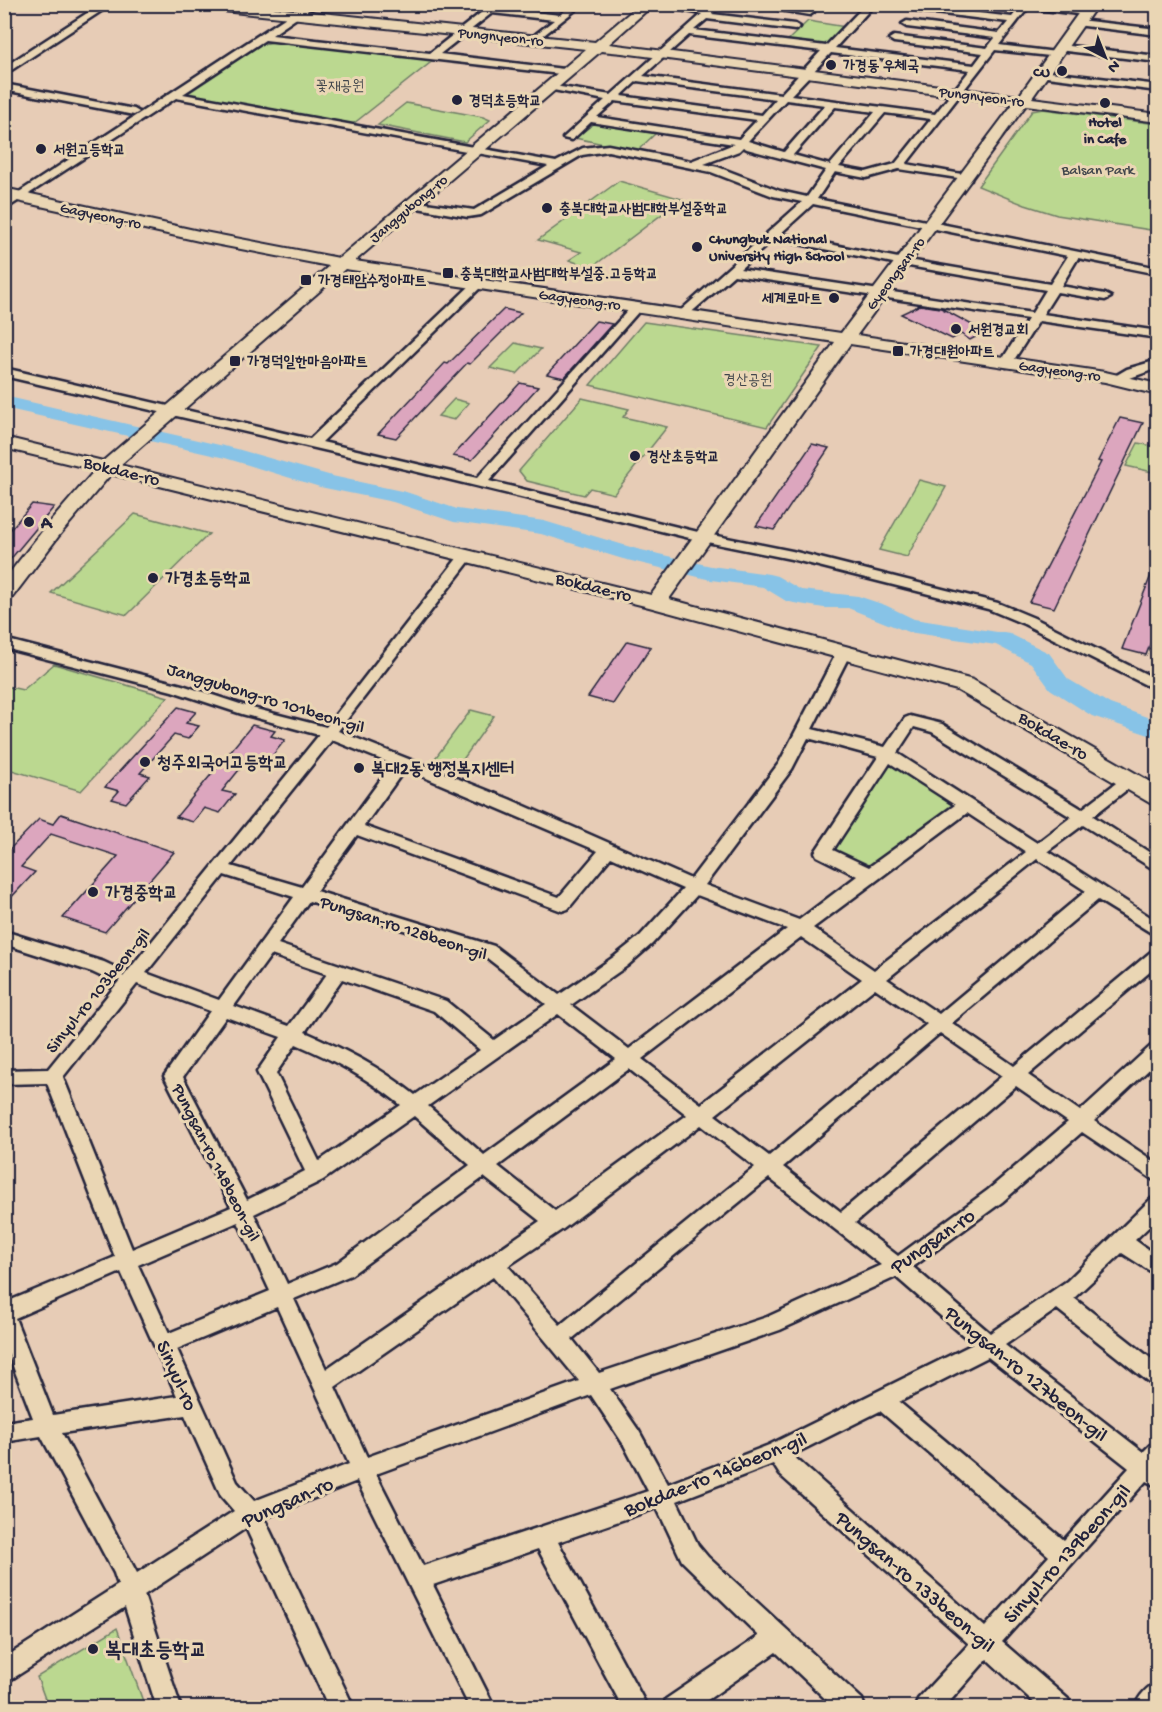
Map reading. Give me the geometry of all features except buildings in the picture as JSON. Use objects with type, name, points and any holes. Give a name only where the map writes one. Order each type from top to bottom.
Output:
[{"type":"street","points":[[4,72],[108,4]]},
{"type":"street","name":"Pungnyeon-ro","points":[[195,4],[599,46],[1158,118]]},
{"type":"street","points":[[4,207],[12,195],[175,95],[313,4]]},
{"type":"street","points":[[434,4],[493,8],[562,18]]},
{"type":"street","points":[[535,39],[579,4]]},
{"type":"street","points":[[650,4],[795,27]]},
{"type":"street","name":"Janggubong-ro","points":[[114,460],[412,204],[650,4]]},
{"type":"street","points":[[594,149],[587,143],[568,138],[718,4]]},
{"type":"street","points":[[747,4],[810,12]]},
{"type":"street","points":[[779,43],[818,4]]},
{"type":"street","points":[[694,165],[735,149],[871,4]]},
{"type":"street","points":[[898,166],[992,49],[1014,20],[1022,5],[1086,13],[1158,32]]},
{"type":"street","points":[[879,56],[923,7],[1014,20]]},
{"type":"street","points":[[432,56],[493,8]]},
{"type":"street","name":"Gyeongsan-ro","points":[[660,596],[847,337],[967,178],[1086,13]]},
{"type":"street","points":[[907,24],[1002,36]]},
{"type":"street","points":[[688,32],[976,68]]},
{"type":"street","points":[[263,37],[569,72]]},
{"type":"street","points":[[894,39],[938,45],[1158,59]]},
{"type":"street","points":[[1042,74],[1158,88]]},
{"type":"street","points":[[636,78],[937,117]]},
{"type":"street","points":[[4,87],[134,112]]},
{"type":"street","points":[[551,87],[613,98],[764,118]]},
{"type":"street","points":[[175,95],[558,165]]},
{"type":"street","points":[[786,156],[832,104]]},
{"type":"street","points":[[683,314],[810,201],[832,169],[882,110]]},
{"type":"street","points":[[589,119],[741,142],[751,147],[861,175],[898,166],[967,178]]},
{"type":"street","points":[[412,204],[468,214],[477,213],[578,153],[608,148],[714,169],[777,194],[1158,271]]},
{"type":"street","name":"Gagyeong-ro","points":[[12,195],[342,264],[847,337],[1116,379],[1158,390]]},
{"type":"street","points":[[771,235],[903,262],[1105,297]]},
{"type":"street","points":[[1006,363],[1075,254]]},
{"type":"street","points":[[730,271],[1158,336]]},
{"type":"street","points":[[313,443],[478,284]]},
{"type":"street","points":[[480,483],[636,308]]},
{"type":"street","points":[[1116,379],[1158,364]]},
{"type":"street","points":[[4,372],[480,483],[700,539],[792,555],[993,606],[1029,621],[1158,686]]},
{"type":"street","name":"Bokdae-ro","points":[[4,441],[114,460],[467,555],[660,596],[965,685],[1158,797]]},
{"type":"street","points":[[4,595],[51,533],[114,460]]},
{"type":"street","name":"Sinyul-ro 103beon-gil","points":[[53,1076],[329,734],[467,555]]},
{"type":"street","name":"Janggubong-ro 101beon-gil","points":[[4,643],[177,688],[329,734],[502,802],[694,886],[801,928],[1158,1175]]},
{"type":"street","points":[[169,1707],[133,1590],[47,1426],[4,1314],[243,1211],[316,1174],[621,961],[646,940],[694,886],[786,765],[844,651]]},
{"type":"street","points":[[870,875],[823,852],[910,721],[937,728],[1082,816],[1158,866]]},
{"type":"street","points":[[804,732],[887,754],[1158,932]]},
{"type":"street","name":"Pungsan-ro 148beon-gil","points":[[401,763],[172,1076],[243,1211],[362,1469],[483,1707]]},
{"type":"street","points":[[322,1383],[556,1223],[700,1115],[962,908],[1130,781]]},
{"type":"street","points":[[164,1345],[344,1269],[629,1059],[870,875],[966,805]]},
{"type":"street","points":[[354,828],[562,905],[609,849]]},
{"type":"street","name":"Pungsan-ro 128beon-gil","points":[[220,868],[488,950],[898,1267]]},
{"type":"street","points":[[558,1337],[571,1329],[768,1167],[1096,892]]},
{"type":"street","points":[[4,937],[98,967],[115,975]]},
{"type":"street","points":[[267,947],[440,1006],[493,1050]]},
{"type":"street","points":[[841,1223],[1158,955]]},
{"type":"street","points":[[316,1174],[266,1072],[339,971]]},
{"type":"street","points":[[135,976],[294,1035],[376,1075],[556,1223]]},
{"type":"street","name":"Pungsan-ro","points":[[4,1671],[250,1513],[362,1469],[596,1384],[773,1324],[898,1267],[995,1196],[1080,1123],[1158,1050]]},
{"type":"street","points":[[4,1077],[53,1076]]},
{"type":"street","name":"Sinyul-ro","points":[[53,1076],[127,1262],[229,1489],[250,1513],[342,1707]]},
{"type":"street","name":"Bokdae-ro 146beon-gil","points":[[417,1579],[663,1496],[777,1452],[990,1346],[1074,1287],[1158,1205]]},
{"type":"street","points":[[1120,1241],[1158,1268]]},
{"type":"street","points":[[495,1265],[596,1384],[623,1424],[663,1496],[690,1553],[700,1565],[853,1707]]},
{"type":"street","name":"Pungsan-ro 127beon-gil","points":[[898,1267],[990,1346],[1153,1465]]},
{"type":"street","points":[[1058,1298],[1158,1377]]},
{"type":"street","points":[[882,1400],[1064,1555]]},
{"type":"street","points":[[4,1432],[191,1404]]},
{"type":"street","name":"Pungsan-ro 133beon-gil","points":[[777,1452],[788,1468],[1059,1707]]},
{"type":"street","name":"Sinyul-ro 139beon-gil","points":[[927,1707],[1064,1555],[1153,1465]]},
{"type":"street","points":[[543,1536],[636,1707]]},
{"type":"street","points":[[675,1707],[777,1637]]},
{"type":"street","points":[[1146,1707],[1158,1694]]},
{"type":"green space","points":[[808,21],[846,27],[825,48],[785,43]]},
{"type":"green space","name":"꽃재공원","points":[[277,41],[435,59],[353,124],[187,94],[260,45]]},
{"type":"green space","points":[[406,103],[490,120],[465,142],[378,125]]},
{"type":"green space","name":"Balsan Park","points":[[1043,109],[1157,124],[1157,231],[1057,215],[978,186],[1032,111]]},
{"type":"green space","points":[[595,123],[656,133],[637,151],[575,138]]},
{"type":"green space","points":[[619,181],[682,199],[591,268],[569,260],[581,252],[538,240]]},
{"type":"green space","name":"경산공원","points":[[644,322],[822,347],[767,427],[590,385]]},
{"type":"green space","points":[[515,343],[541,349],[517,374],[490,368]]},
{"type":"green space","points":[[582,398],[629,409],[623,417],[667,427],[614,494],[590,488],[584,495],[527,481],[519,471]]},
{"type":"green space","points":[[454,399],[469,403],[454,420],[438,416]]},
{"type":"green space","points":[[1138,443],[1157,447],[1157,473],[1126,466]]},
{"type":"green space","points":[[919,480],[946,487],[907,557],[879,550]]},
{"type":"green space","points":[[135,514],[209,534],[127,615],[51,593]]},
{"type":"green space","points":[[54,664],[168,697],[81,791],[5,768],[5,686],[23,690]]},
{"type":"green space","points":[[471,710],[494,716],[454,772],[430,765]]},
{"type":"green space","points":[[891,760],[957,804],[868,869],[833,853]]},
{"type":"green space","points":[[117,1628],[145,1707],[48,1707],[37,1677]]},
{"type":"waterway","points":[[4,402],[230,453],[328,482],[398,497],[454,515],[544,528],[631,554],[711,573],[769,581],[794,596],[824,601],[850,601],[877,610],[908,625],[1002,639],[1040,658],[1059,684],[1101,710],[1158,730]]},
{"type":"place","name":"가경동 우체국","points":[[831,65]]},
{"type":"place","name":"CU","points":[[1062,71]]},
{"type":"place","name":"경덕초등학교","points":[[457,100]]},
{"type":"place","name":"Hotel in Cafe","points":[[1105,103]]},
{"type":"place","name":"서원고등학교","points":[[41,149]]},
{"type":"place","name":"충북대학교사범대학부설중학교","points":[[547,208]]},
{"type":"place","name":"Chungbuk National University High School","points":[[697,247]]},
{"type":"place","name":"충북대학교사범대학부설중.고등학교","points":[[448,273]]},
{"type":"place","name":"가경태암수정아파트","points":[[306,280]]},
{"type":"place","name":"세계로마트","points":[[834,298]]},
{"type":"place","name":"서원경교회","points":[[956,329]]},
{"type":"place","name":"가경대원아파트","points":[[898,351]]},
{"type":"place","name":"가경덕일한마음아파트","points":[[235,361]]},
{"type":"place","name":"경산초등학교","points":[[635,456]]},
{"type":"place","name":"A","points":[[29,522]]},
{"type":"place","name":"가경초등학교","points":[[153,578]]},
{"type":"place","name":"청주외국어고등학교","points":[[145,762]]},
{"type":"place","name":"복대2동 행정복지센터","points":[[359,768]]},
{"type":"place","name":"가경중학교","points":[[93,892]]},
{"type":"place","name":"복대초등학교","points":[[93,1649]]}]
